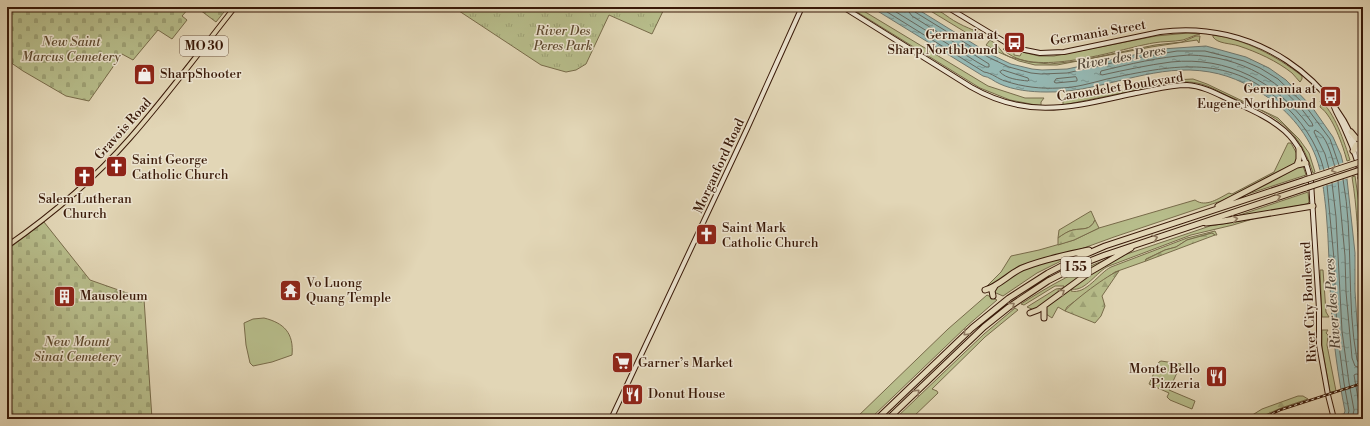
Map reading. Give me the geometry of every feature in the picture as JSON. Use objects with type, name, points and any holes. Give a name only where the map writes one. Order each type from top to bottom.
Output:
[{"type":"highway","points":[[1351,132],[1356,138],[1363,141]]},
{"type":"highway","points":[[1353,151],[1356,145],[1363,141]]},
{"type":"highway","points":[[1297,165],[1299,159],[1299,149]]},
{"type":"highway","name":"I 55","points":[[877,419],[972,328],[1009,298],[1048,273],[1105,246],[1363,161]]},
{"type":"highway","points":[[1204,214],[1297,165],[1306,163]]},
{"type":"highway","name":"I 55","points":[[888,419],[984,327],[1022,298],[1048,281],[1077,266],[1105,255],[1363,168]]},
{"type":"highway","points":[[1197,224],[1223,222],[1313,206]]},
{"type":"highway","points":[[1030,313],[1035,312],[1044,306],[1090,272],[1139,243]]},
{"type":"highway","points":[[985,290],[996,285],[1014,272],[1033,264],[1105,246]]},
{"type":"highway","points":[[993,296],[992,291],[996,285]]},
{"type":"highway","points":[[1044,306],[1044,318]]},
{"type":"main road","name":"Gravois Road","points":[[7,246],[67,199],[121,148],[161,101],[235,7]]},
{"type":"main road","name":"Morganford Road","points":[[611,419],[747,129],[802,7]]},
{"type":"main road","name":"Carondelet Boulevard","points":[[844,7],[971,87],[984,94],[1003,101],[1034,107],[1060,108],[1169,87],[1187,85],[1214,92],[1269,118],[1286,132],[1299,149],[1306,163],[1311,182]]},
{"type":"main road","name":"Germania Street","points":[[947,7],[1005,42],[1022,49],[1040,53],[1064,52],[1175,30],[1206,31],[1229,35],[1259,45],[1286,60],[1309,78],[1339,112],[1351,132],[1363,168]]},
{"type":"main road","name":"Germania Street","points":[[1334,107],[1353,151],[1362,180],[1363,191]]},
{"type":"main road","name":"River City Boulevard","points":[[1311,182],[1319,309],[1319,345],[1334,419]]},
{"type":"green space","name":"New Saint Marcus Cemetery","points":[[7,7],[190,7],[182,16],[187,20],[172,39],[158,30],[133,60],[122,54],[89,101],[66,96],[7,60]]},
{"type":"green space","points":[[196,7],[228,7],[216,22]]},
{"type":"green space","name":"River Des Peres Park","points":[[453,7],[665,7],[652,34],[609,15],[586,64],[576,70],[566,72],[541,65]]},
{"type":"green space","points":[[849,7],[857,7],[988,86],[1025,98],[1044,98],[1041,102],[1041,106],[1010,100],[980,88]]},
{"type":"green space","points":[[924,7],[938,10],[958,23],[979,33],[975,38]]},
{"type":"green space","points":[[1188,33],[1200,34],[1183,40],[1153,43],[1098,56],[1054,62],[1033,62],[1016,58],[1003,49],[1006,48],[1014,52],[1014,55],[1020,56],[1022,52],[1039,56],[1054,56],[1156,36]]},
{"type":"green space","points":[[1213,35],[1225,37],[1249,45],[1271,55],[1292,68],[1302,76],[1302,79],[1300,82],[1292,73],[1267,57],[1239,46],[1218,41],[1213,37]]},
{"type":"green space","points":[[1196,36],[1200,36],[1199,43],[1197,40],[1151,47],[1057,65],[1035,65],[1019,61],[996,51],[986,45],[990,40],[996,44],[1004,54],[1010,57],[1029,62],[1050,64],[1077,61],[1155,45],[1182,42]]},
{"type":"green space","points":[[1193,79],[1207,84],[1278,118],[1299,139],[1309,153],[1315,172],[1313,173],[1301,145],[1283,124],[1260,110],[1201,84],[1190,82],[1174,83],[1063,105],[1063,100],[1173,80]]},
{"type":"green space","points":[[1320,101],[1325,105],[1334,119],[1350,160],[1347,161],[1337,132],[1325,111],[1320,107]]},
{"type":"green space","points":[[1288,143],[1291,143],[1298,156],[1295,164],[1289,166],[1266,181],[1221,201],[1013,271],[994,284],[986,287],[1001,272],[1011,256],[1074,240],[1099,228],[1195,200],[1208,203],[1229,193],[1232,194],[1274,172]]},
{"type":"green space","points":[[1303,166],[1306,175],[1242,196],[1298,167]]},
{"type":"green space","points":[[1355,176],[1362,224],[1363,265],[1359,265],[1358,232],[1352,177]]},
{"type":"green space","points":[[1308,192],[1309,202],[1307,204],[1225,220]]},
{"type":"green space","points":[[1091,211],[1095,220],[1091,226],[1071,231],[1058,238],[1059,230]]},
{"type":"green space","points":[[1256,218],[1191,235],[1109,266],[1082,287],[1072,289],[1071,291],[1082,290],[1087,287],[1111,267],[1187,238],[1215,231],[1217,235],[1212,233],[1187,240],[1176,247],[1165,250],[1146,259],[1146,261],[1115,272],[1067,307],[1065,311],[1058,307],[1052,318],[1046,314],[1046,308],[1048,306],[1096,270],[1124,255],[1210,226]]},
{"type":"green space","points":[[1095,220],[1099,228],[1074,240],[1058,245],[1058,238],[1067,232],[1091,226]]},
{"type":"green space","name":"New Mount Sinai Cemetery","points":[[44,222],[90,280],[144,299],[152,419],[7,419],[7,250]]},
{"type":"green space","points":[[1212,233],[1215,235],[1146,261],[1145,260],[1165,250],[1176,247],[1187,240]]},
{"type":"green space","points":[[1069,257],[1037,273],[1003,296],[994,291],[994,289],[1020,271],[1044,262]]},
{"type":"green space","points":[[1113,257],[1036,309],[1034,310],[1027,307],[1056,289],[1063,288],[1064,286],[1055,286],[1024,305],[1021,304],[1066,278]]},
{"type":"green space","points":[[1320,270],[1323,270],[1326,312],[1329,317],[1322,317]]},
{"type":"green space","points":[[1119,271],[1102,296],[1105,306],[1101,316],[1095,323],[1065,311],[1090,289],[1107,277]]},
{"type":"green space","points":[[987,295],[997,300],[967,326],[870,419],[855,419],[948,329]]},
{"type":"green space","points":[[1015,308],[1018,310],[985,337],[932,389],[938,393],[911,419],[895,419],[984,334]]},
{"type":"green space","points":[[264,318],[277,323],[286,330],[291,341],[292,355],[272,362],[253,366],[250,363],[246,345],[244,323],[253,319]]},
{"type":"green space","points":[[1322,330],[1328,330],[1326,333],[1328,335],[1327,345],[1336,391],[1330,392],[1322,347]]},
{"type":"green space","points":[[1159,362],[1181,364],[1169,390],[1195,401],[1192,409],[1170,400],[1167,397],[1169,393],[1149,384]]},
{"type":"green space","points":[[1298,396],[1303,396],[1308,399],[1281,408],[1256,419],[1246,419],[1262,409]]},
{"type":"water","name":"River des Peres","points":[[871,7],[914,7],[990,54],[1011,64],[1032,69],[1067,69],[1162,49],[1206,46],[1246,57],[1269,68],[1286,80],[1312,107],[1333,137],[1341,155],[1347,179],[1355,253],[1357,322],[1363,370],[1363,419],[1337,419],[1336,415],[1344,414],[1345,411],[1333,331],[1327,222],[1321,176],[1316,157],[1307,138],[1294,120],[1278,105],[1236,79],[1209,72],[1190,70],[1154,73],[1082,89],[1064,91],[1034,92],[1011,88],[983,76]]},
{"type":"pier","points":[[1345,162],[1349,178],[1322,187],[1318,171]]},
{"type":"railway","points":[[1261,419],[1280,410],[1363,383]]},
{"type":"place","name":"Germania at Sharp Northbound","points":[[1014,42]]},
{"type":"place","name":"SharpShooter","points":[[144,74]]},
{"type":"place","name":"Germania at Eugene Northbound","points":[[1331,96]]},
{"type":"place","name":"Saint George Catholic Church","points":[[117,167]]},
{"type":"place","name":"Salem Lutheran Church","points":[[85,177]]},
{"type":"place","name":"Saint Mark Catholic Church","points":[[707,235]]},
{"type":"place","name":"Vo Luong Quang Temple","points":[[290,290]]},
{"type":"place","name":"Mausoleum","points":[[65,296]]},
{"type":"place","name":"Garner’s Market","points":[[622,363]]},
{"type":"place","name":"Monte Bello Pizzeria","points":[[1216,376]]},
{"type":"place","name":"Donut House","points":[[633,394]]}]
